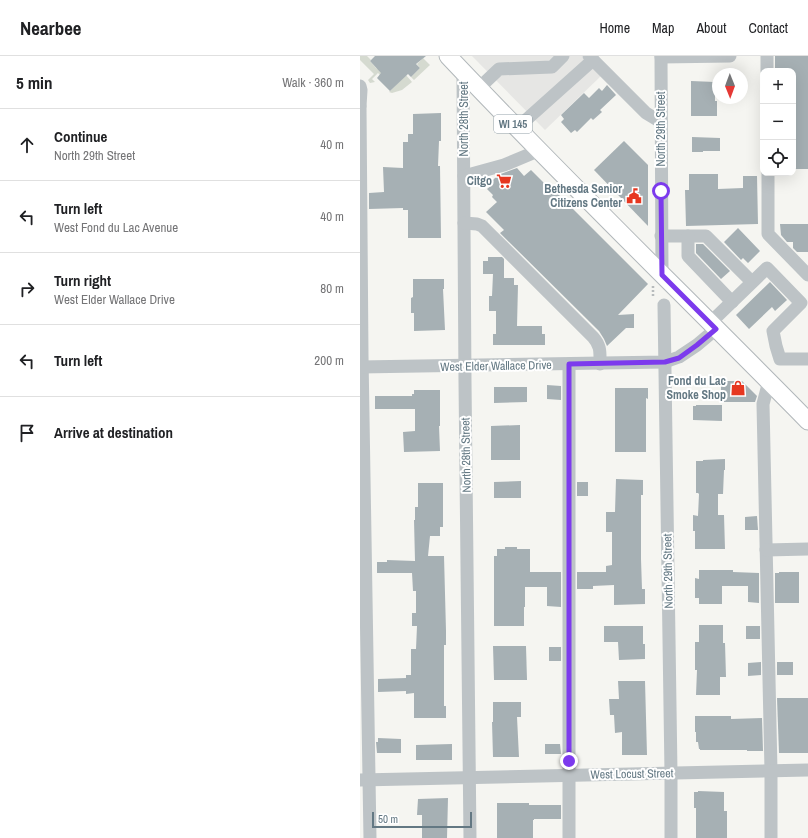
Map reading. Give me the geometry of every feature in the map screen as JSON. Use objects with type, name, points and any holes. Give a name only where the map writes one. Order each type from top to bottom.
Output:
[{"type":"main road","name":"WI 145","points":[[448,56],[517,128],[808,421]]},
{"type":"street","points":[[479,88],[499,69],[552,67],[564,56]]},
{"type":"street","points":[[661,57],[730,56]]},
{"type":"street","points":[[767,56],[767,68]]},
{"type":"street","name":"North 29th Street","points":[[661,57],[662,275]]},
{"type":"street","points":[[517,128],[591,58],[646,113],[661,122]]},
{"type":"street","name":"North 28th Street","points":[[464,73],[465,366],[470,838]]},
{"type":"street","points":[[360,86],[365,780],[370,838]]},
{"type":"street","points":[[464,176],[504,165],[540,150]]},
{"type":"street","points":[[768,176],[768,234],[808,275]]},
{"type":"street","points":[[464,224],[476,224],[482,226],[598,343],[600,348],[600,364]]},
{"type":"street","points":[[661,236],[706,236],[752,282]]},
{"type":"street","points":[[688,236],[688,256],[732,302]]},
{"type":"street","name":"West Elder Wallace Drive","points":[[361,368],[665,362],[679,358],[697,345],[732,302],[767,268],[801,303],[773,331],[780,359],[808,359]]},
{"type":"street","name":"North 29th Street","points":[[664,305],[672,773],[671,838]]},
{"type":"street","points":[[569,364],[569,838]]},
{"type":"street","points":[[768,381],[763,404],[771,771],[771,838]]},
{"type":"street","points":[[766,550],[808,549]]},
{"type":"street","name":"West Locust Street","points":[[365,780],[808,770]]},
{"type":"shaded area","points":[[360,56],[367,56],[376,68],[383,72],[380,75],[378,73],[372,79],[375,82],[370,83],[368,80],[374,74],[360,60]]},
{"type":"shaded area","points":[[472,56],[582,56],[601,76],[545,130]]},
{"type":"shaded area","points":[[423,58],[430,65],[414,80],[411,77],[420,68],[417,64]]},
{"type":"shaded area","points":[[406,75],[412,82],[402,90],[392,93],[389,92]]},
{"type":"building","points":[[375,56],[426,56],[416,64],[420,68],[411,77],[408,74],[390,91],[377,78],[381,73],[370,61]]},
{"type":"building","points":[[775,56],[808,56],[808,169],[796,169],[796,68],[775,68]]},
{"type":"building","points":[[691,81],[712,82],[712,104],[717,104],[717,116],[691,116]]},
{"type":"building","points":[[607,85],[616,95],[600,110],[602,112],[593,120],[591,118],[577,132],[575,130],[571,133],[561,122],[564,119],[561,115],[584,93],[589,98],[599,88],[602,91]]},
{"type":"building","points":[[441,113],[441,141],[439,141],[438,166],[440,166],[441,238],[408,238],[408,210],[403,210],[403,208],[369,209],[369,193],[384,192],[383,167],[403,168],[403,142],[408,142],[408,134],[413,134],[413,114]]},
{"type":"building","points":[[692,137],[720,138],[720,151],[692,152]]},
{"type":"building","name":"Bethesda Senior Citizens Center","points":[[624,141],[648,165],[648,226],[594,170]]},
{"type":"building","points":[[517,168],[524,176],[531,170],[556,195],[558,194],[648,284],[618,315],[634,314],[634,328],[626,328],[607,346],[599,331],[500,233],[504,230],[486,212],[497,202],[487,189],[492,185],[490,183],[498,175]]},
{"type":"building","points":[[689,174],[718,174],[718,189],[743,188],[743,176],[757,176],[758,224],[686,226],[685,190],[689,190]]},
{"type":"building","points":[[780,224],[808,224],[808,252],[797,252],[793,248],[793,242],[787,242],[781,235]]},
{"type":"building","points":[[738,228],[760,251],[748,263],[743,258],[741,260],[724,242]]},
{"type":"building","points":[[696,244],[703,244],[730,271],[721,279],[696,253]]},
{"type":"building","points":[[488,257],[502,257],[504,259],[504,278],[514,278],[514,285],[518,285],[517,326],[542,326],[542,334],[545,334],[545,345],[493,345],[493,334],[496,334],[496,311],[489,311],[489,296],[492,296],[493,274],[483,274],[483,261],[488,261]]},
{"type":"building","points":[[413,279],[444,279],[445,330],[414,331],[414,313],[411,313]]},
{"type":"building","points":[[770,282],[787,300],[775,311],[772,307],[749,329],[736,315]]},
{"type":"building","points":[[721,381],[742,381],[757,396],[755,402],[721,402]]},
{"type":"building","points":[[547,385],[561,386],[561,400],[547,399]]},
{"type":"building","points":[[494,387],[527,387],[527,402],[494,403]]},
{"type":"building","points":[[615,388],[648,388],[648,399],[646,398],[646,452],[615,452]]},
{"type":"building","points":[[414,390],[440,390],[440,451],[404,452],[403,432],[415,431],[415,409],[375,409],[375,396],[412,396],[412,394],[414,394]]},
{"type":"building","points":[[722,405],[722,421],[693,420],[693,406]]},
{"type":"building","points":[[520,425],[520,460],[491,460],[491,426]]},
{"type":"building","points":[[725,459],[723,494],[718,494],[718,515],[724,515],[725,549],[695,549],[693,515],[698,516],[699,494],[696,493],[696,461]]},
{"type":"building","points":[[616,479],[643,480],[643,495],[641,495],[641,559],[642,589],[645,589],[645,604],[614,605],[614,585],[593,586],[593,589],[577,589],[577,572],[606,572],[606,566],[612,565],[612,532],[606,532],[606,512],[615,512]]},
{"type":"building","points":[[521,481],[521,498],[494,498],[494,482]]},
{"type":"building","points":[[577,482],[588,482],[588,496],[577,496]]},
{"type":"building","points":[[418,483],[443,483],[443,527],[440,527],[440,536],[430,536],[428,556],[444,556],[446,645],[444,645],[444,706],[446,706],[446,718],[414,718],[414,693],[406,694],[406,691],[378,692],[378,679],[406,678],[406,675],[411,675],[411,649],[416,649],[417,626],[412,626],[412,613],[416,613],[416,591],[413,591],[412,573],[377,573],[377,562],[387,562],[387,560],[415,561],[414,520],[415,507],[418,507]]},
{"type":"building","points":[[757,516],[758,530],[745,530],[745,517]]},
{"type":"building","points":[[505,547],[530,549],[530,572],[561,572],[561,607],[547,606],[547,587],[525,587],[524,626],[494,626],[494,556],[497,556],[497,549],[505,549]]},
{"type":"building","points":[[699,570],[733,570],[733,572],[759,573],[759,603],[748,602],[748,586],[722,586],[722,604],[699,604],[699,598],[695,598],[695,578],[699,579]]},
{"type":"building","points":[[799,572],[799,603],[775,603],[775,573]]},
{"type":"building","points":[[699,625],[723,625],[726,677],[720,677],[720,695],[696,695],[697,670],[695,670],[695,642],[699,642]]},
{"type":"building","points":[[604,626],[643,626],[645,659],[619,660],[618,642],[604,642]]},
{"type":"building","points":[[746,626],[760,626],[760,639],[746,639]]},
{"type":"building","points":[[493,646],[526,646],[527,680],[494,680]]},
{"type":"building","points":[[549,647],[561,647],[561,661],[549,661]]},
{"type":"building","points":[[761,662],[761,675],[748,676],[748,663]]},
{"type":"building","points":[[777,662],[793,662],[793,675],[777,675]]},
{"type":"building","points":[[618,681],[645,681],[647,755],[622,755],[622,732],[615,733],[614,715],[610,715],[609,699],[619,699]]},
{"type":"building","points":[[777,698],[808,698],[808,753],[779,753]]},
{"type":"building","points":[[493,702],[521,702],[521,717],[517,717],[519,757],[493,757]]},
{"type":"building","points":[[695,716],[731,716],[731,719],[762,718],[763,751],[700,750],[698,742],[696,742]]},
{"type":"building","points":[[378,738],[401,739],[401,753],[377,753],[376,742],[378,742]]},
{"type":"building","points":[[452,744],[452,760],[416,760],[416,745]]},
{"type":"building","points":[[545,744],[560,744],[561,754],[545,754]]},
{"type":"building","points":[[694,792],[724,792],[724,811],[727,811],[727,838],[696,838],[696,808],[694,808]]},
{"type":"building","points":[[448,798],[447,838],[422,838],[422,815],[417,815],[418,799]]},
{"type":"building","points":[[497,803],[561,805],[561,819],[534,819],[533,838],[497,838]]},
{"type":"place","name":"Citgo","points":[[504,181]]},
{"type":"place","name":"Bethesda Senior Citizens Center","points":[[634,196]]},
{"type":"place","name":"Fond du Lac Smoke Shop","points":[[738,388]]},
{"type":"route","points":[[569,761],[569,364],[665,362],[679,358],[716,329],[662,275],[661,191]]}]
